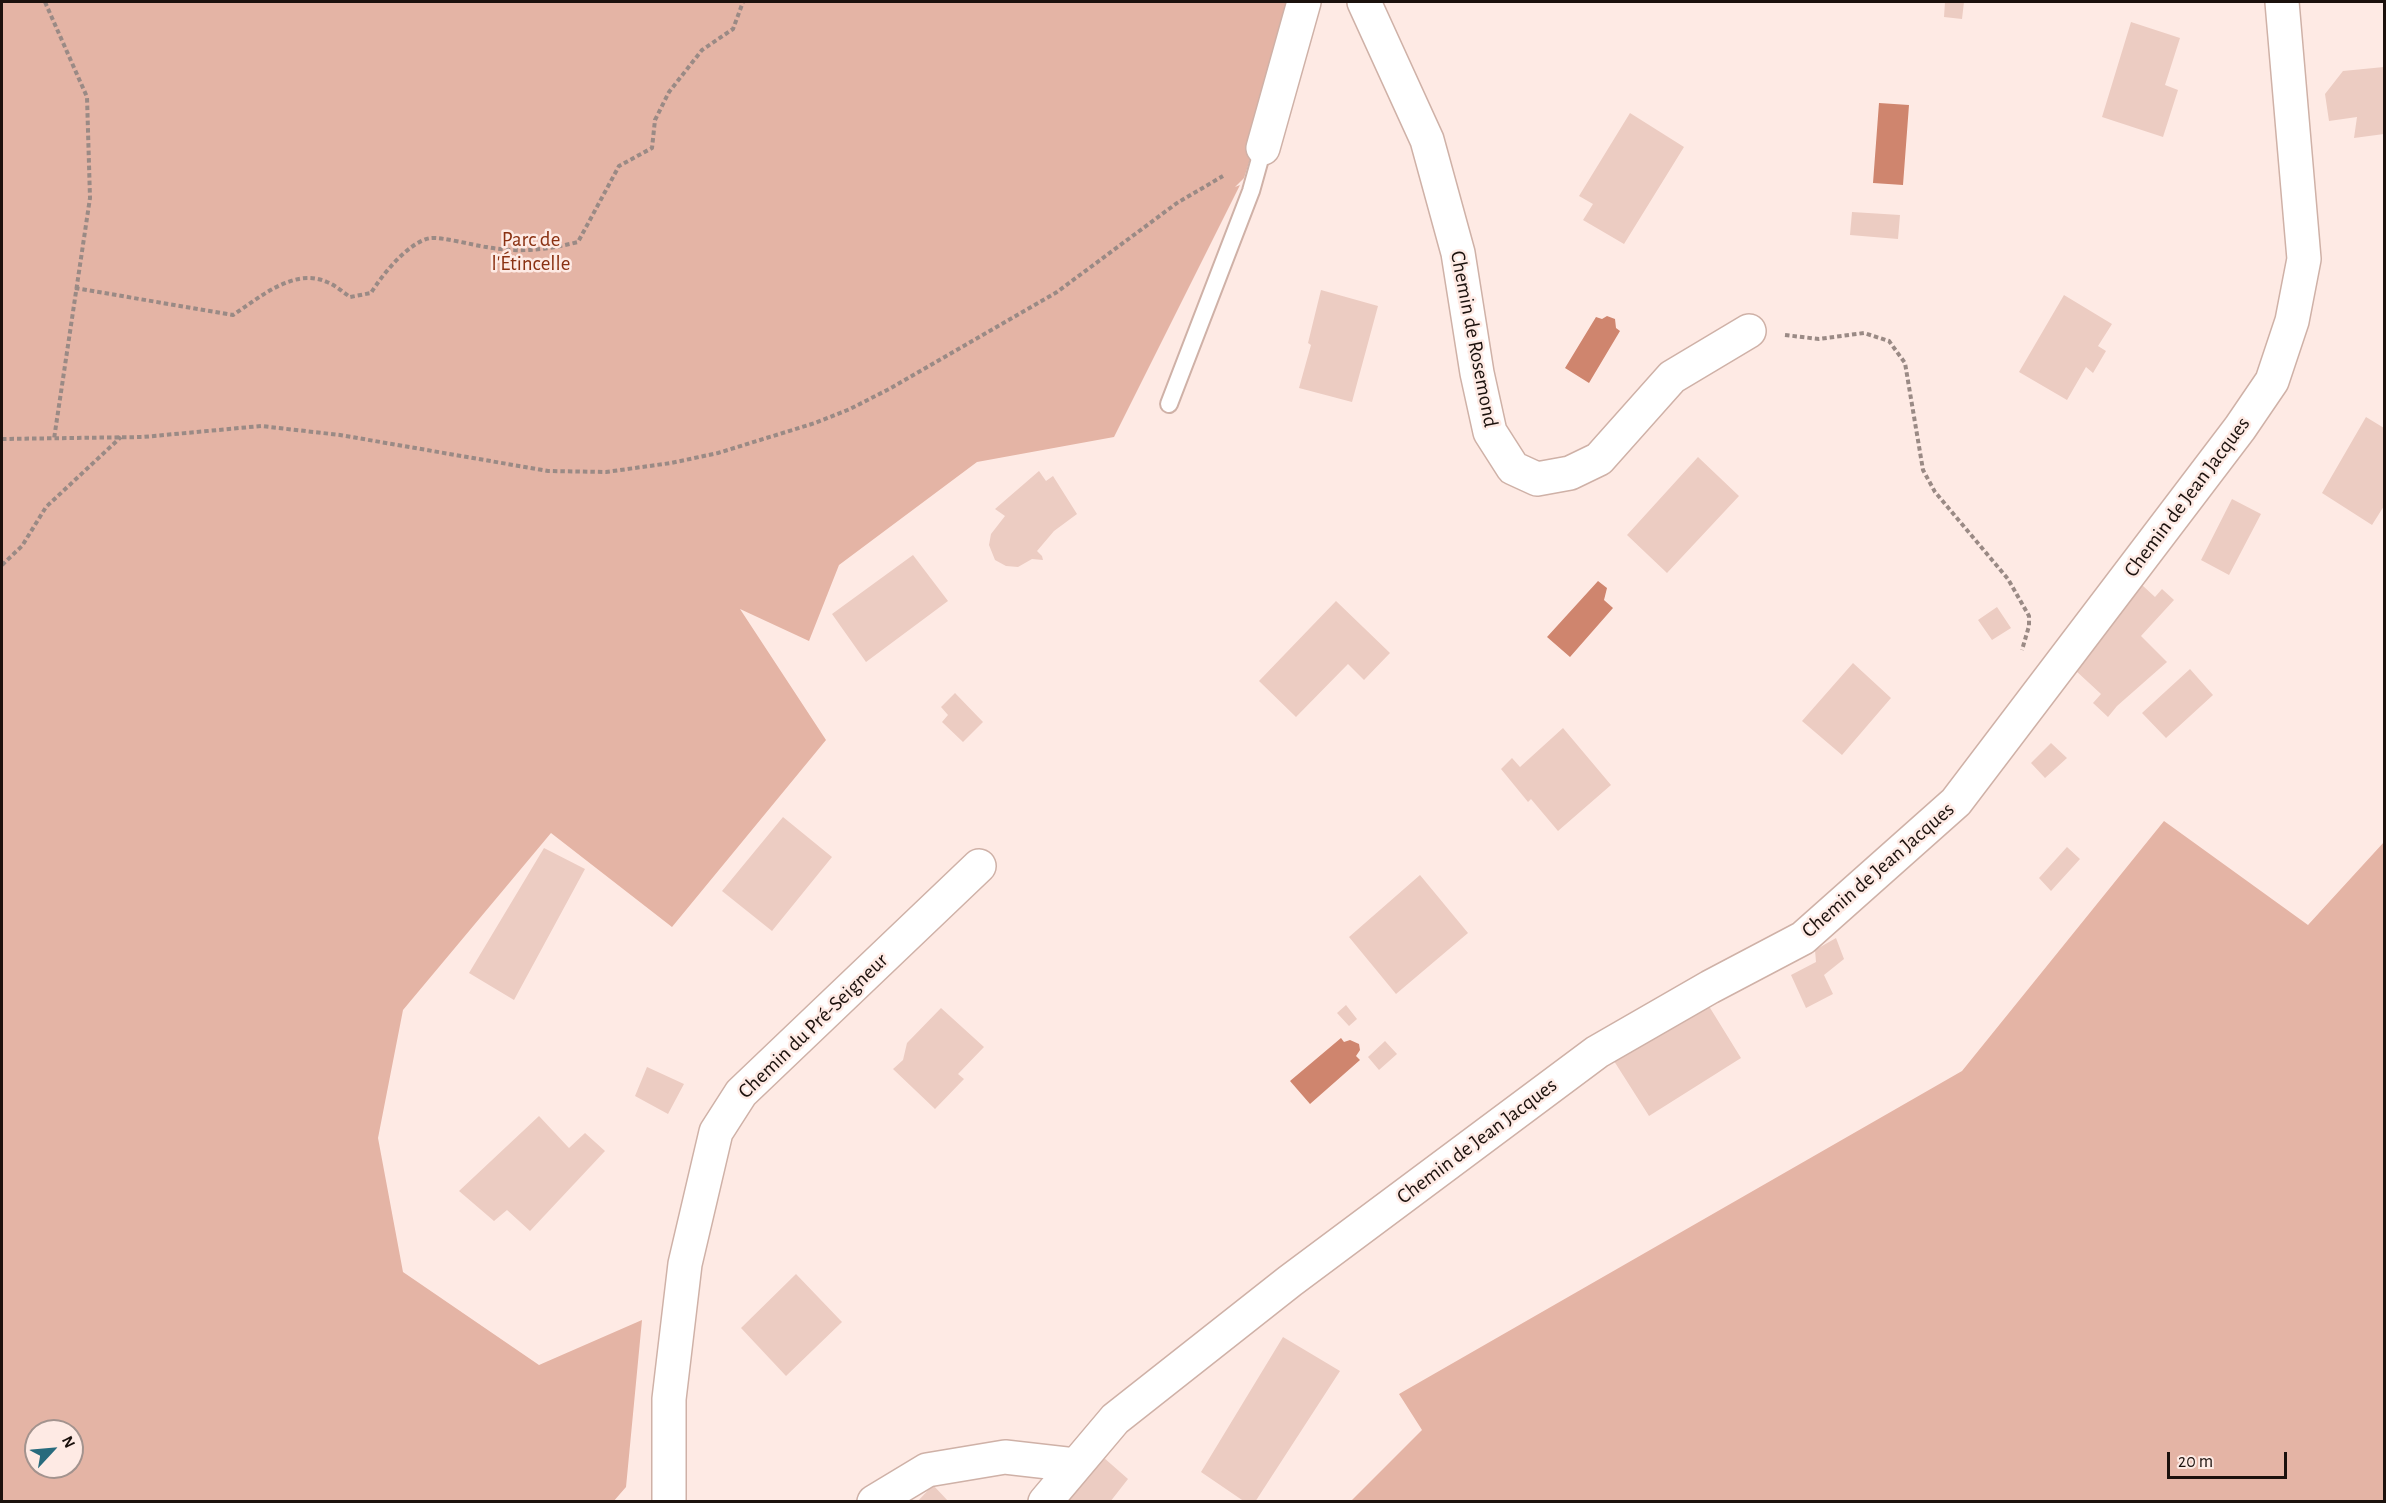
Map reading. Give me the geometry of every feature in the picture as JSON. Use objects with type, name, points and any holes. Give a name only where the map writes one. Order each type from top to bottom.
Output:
[{"type":"street","points":[[1263,148],[1304,2]]},
{"type":"street","name":"Chemin de Rosemond","points":[[1364,2],[1428,140],[1458,253],[1477,373],[1490,432],[1513,468],[1537,479],[1570,473],[1599,459],[1672,376],[1749,331]]},
{"type":"street","name":"Chemin de Jean Jacques","points":[[1045,1502],[1115,1419],[1290,1281],[1597,1052],[1710,987],[1803,938],[1956,802],[2233,437],[2272,381],[2292,321],[2304,259],[2282,2]]},
{"type":"street","name":"Chemin du Pré-Seigneur","points":[[669,1502],[669,1399],[685,1264],[716,1132],[741,1093],[979,866]]},
{"type":"street","points":[[874,1502],[927,1470],[1005,1457],[1075,1465]]},
{"type":"lane","points":[[1169,404],[1251,191],[1263,148]]},
{"type":"path","points":[[45,2],[87,97],[90,198],[54,439]]},
{"type":"path","points":[[75,288],[233,315],[270,292],[299,278],[326,281],[350,297],[371,293],[383,273],[410,248],[431,238],[491,248],[543,251],[578,242],[619,166],[652,148],[655,120],[669,92],[702,50],[733,29],[743,2]]},
{"type":"path","points":[[2,439],[121,437],[261,426],[340,435],[548,471],[606,472],[671,463],[718,453],[814,423],[850,409],[891,388],[1057,292],[1177,203],[1222,177],[1263,148]]},
{"type":"path","points":[[1749,331],[1819,339],[1864,333],[1889,341],[1905,363],[1923,470],[1935,492],[2008,579],[2029,616],[2029,626],[2017,667],[2022,693],[2029,706]]},
{"type":"path","points":[[2,565],[22,546],[46,507],[121,437]]},
{"type":"green space","name":"Parc de l'Étincelle","points":[[2,2],[1301,2],[1244,178],[1235,187],[1240,185],[1114,437],[977,462],[839,565],[809,641],[740,609],[826,740],[672,927],[551,833],[403,1010],[378,1138],[403,1272],[539,1365],[642,1320],[626,1487],[613,1502],[2,1502]]},
{"type":"green space","points":[[2164,821],[2308,925],[2384,842],[2384,1501],[1351,1501],[1422,1430],[1399,1394],[1962,1071]]},
{"type":"shaded area","points":[[1879,103],[1909,105],[1903,185],[1873,183]]},
{"type":"shaded area","points":[[1607,316],[1615,319],[1616,328],[1620,331],[1589,383],[1565,368],[1596,317],[1602,319]]},
{"type":"shaded area","points":[[1598,581],[1607,588],[1604,600],[1613,608],[1570,657],[1547,637]]},
{"type":"shaded area","points":[[1341,1038],[1344,1042],[1350,1040],[1359,1044],[1360,1050],[1356,1056],[1360,1060],[1310,1104],[1290,1081]]},
{"type":"building","points":[[1945,2],[1964,2],[1962,19],[1944,17]]},
{"type":"building","points":[[2131,22],[2180,38],[2165,85],[2178,90],[2163,137],[2102,117]]},
{"type":"building","points":[[2384,67],[2384,134],[2354,138],[2357,117],[2329,121],[2325,94],[2343,71]]},
{"type":"building","points":[[1630,113],[1684,147],[1624,244],[1583,220],[1593,204],[1579,196]]},
{"type":"building","points":[[1852,212],[1900,215],[1898,239],[1850,235]]},
{"type":"building","points":[[1321,290],[1378,306],[1352,402],[1299,388],[1311,345],[1308,343]]},
{"type":"building","points":[[2064,295],[2112,324],[2098,346],[2106,351],[2093,373],[2086,367],[2067,400],[2019,372]]},
{"type":"building","points":[[2366,417],[2384,428],[2384,506],[2372,525],[2322,493]]},
{"type":"building","points":[[1698,457],[1739,496],[1667,573],[1627,535]]},
{"type":"building","points":[[1039,471],[1046,481],[1053,476],[1077,514],[1054,531],[1037,551],[1043,560],[1032,559],[1018,567],[1006,566],[995,560],[989,545],[991,534],[1005,516],[995,509]]},
{"type":"building","points":[[2232,499],[2261,514],[2229,575],[2201,560]]},
{"type":"building","points":[[913,555],[948,601],[866,662],[832,614]]},
{"type":"building","points":[[2142,585],[2155,597],[2162,589],[2174,600],[2141,636],[2167,662],[2117,706],[2108,717],[2093,703],[2101,694],[2075,670]]},
{"type":"building","points":[[1336,601],[1390,653],[1364,680],[1348,664],[1296,717],[1259,681]]},
{"type":"building","points":[[1997,607],[2011,628],[1992,640],[1978,620]]},
{"type":"building","points":[[1853,663],[1891,698],[1842,755],[1802,721]]},
{"type":"building","points":[[2190,669],[2213,695],[2166,738],[2142,713]]},
{"type":"building","points":[[955,693],[983,722],[963,742],[942,722],[948,715],[941,707]]},
{"type":"building","points":[[1563,728],[1611,785],[1558,831],[1531,799],[1528,802],[1501,769],[1512,758],[1520,767]]},
{"type":"building","points":[[2051,743],[2067,758],[2045,778],[2031,763]]},
{"type":"building","points":[[783,817],[832,857],[772,931],[722,891]]},
{"type":"building","points":[[2067,847],[2080,859],[2051,891],[2039,878]]},
{"type":"building","points":[[544,848],[585,869],[514,1000],[469,973]]},
{"type":"building","points":[[1420,875],[1468,933],[1396,994],[1349,937]]},
{"type":"building","points":[[1836,938],[1844,959],[1824,975],[1833,994],[1806,1008],[1791,975],[1816,962],[1815,950]]},
{"type":"building","points":[[1707,1003],[1741,1058],[1649,1116],[1614,1061]]},
{"type":"building","points":[[1346,1005],[1357,1019],[1349,1026],[1337,1013]]},
{"type":"building","points":[[941,1008],[984,1047],[958,1074],[964,1079],[935,1109],[893,1069],[903,1060],[907,1043]]},
{"type":"building","points":[[1385,1041],[1397,1054],[1379,1070],[1368,1057]]},
{"type":"building","points":[[647,1067],[684,1084],[668,1114],[635,1096]]},
{"type":"building","points":[[539,1116],[569,1148],[585,1133],[605,1151],[530,1231],[507,1210],[494,1221],[459,1191]]},
{"type":"building","points":[[796,1274],[842,1322],[786,1376],[741,1328]]},
{"type":"building","points":[[1283,1337],[1340,1371],[1255,1502],[1245,1502],[1201,1472]]},
{"type":"building","points":[[1103,1457],[1128,1479],[1110,1502],[1067,1502]]},
{"type":"building","points":[[933,1485],[949,1502],[917,1502]]}]
